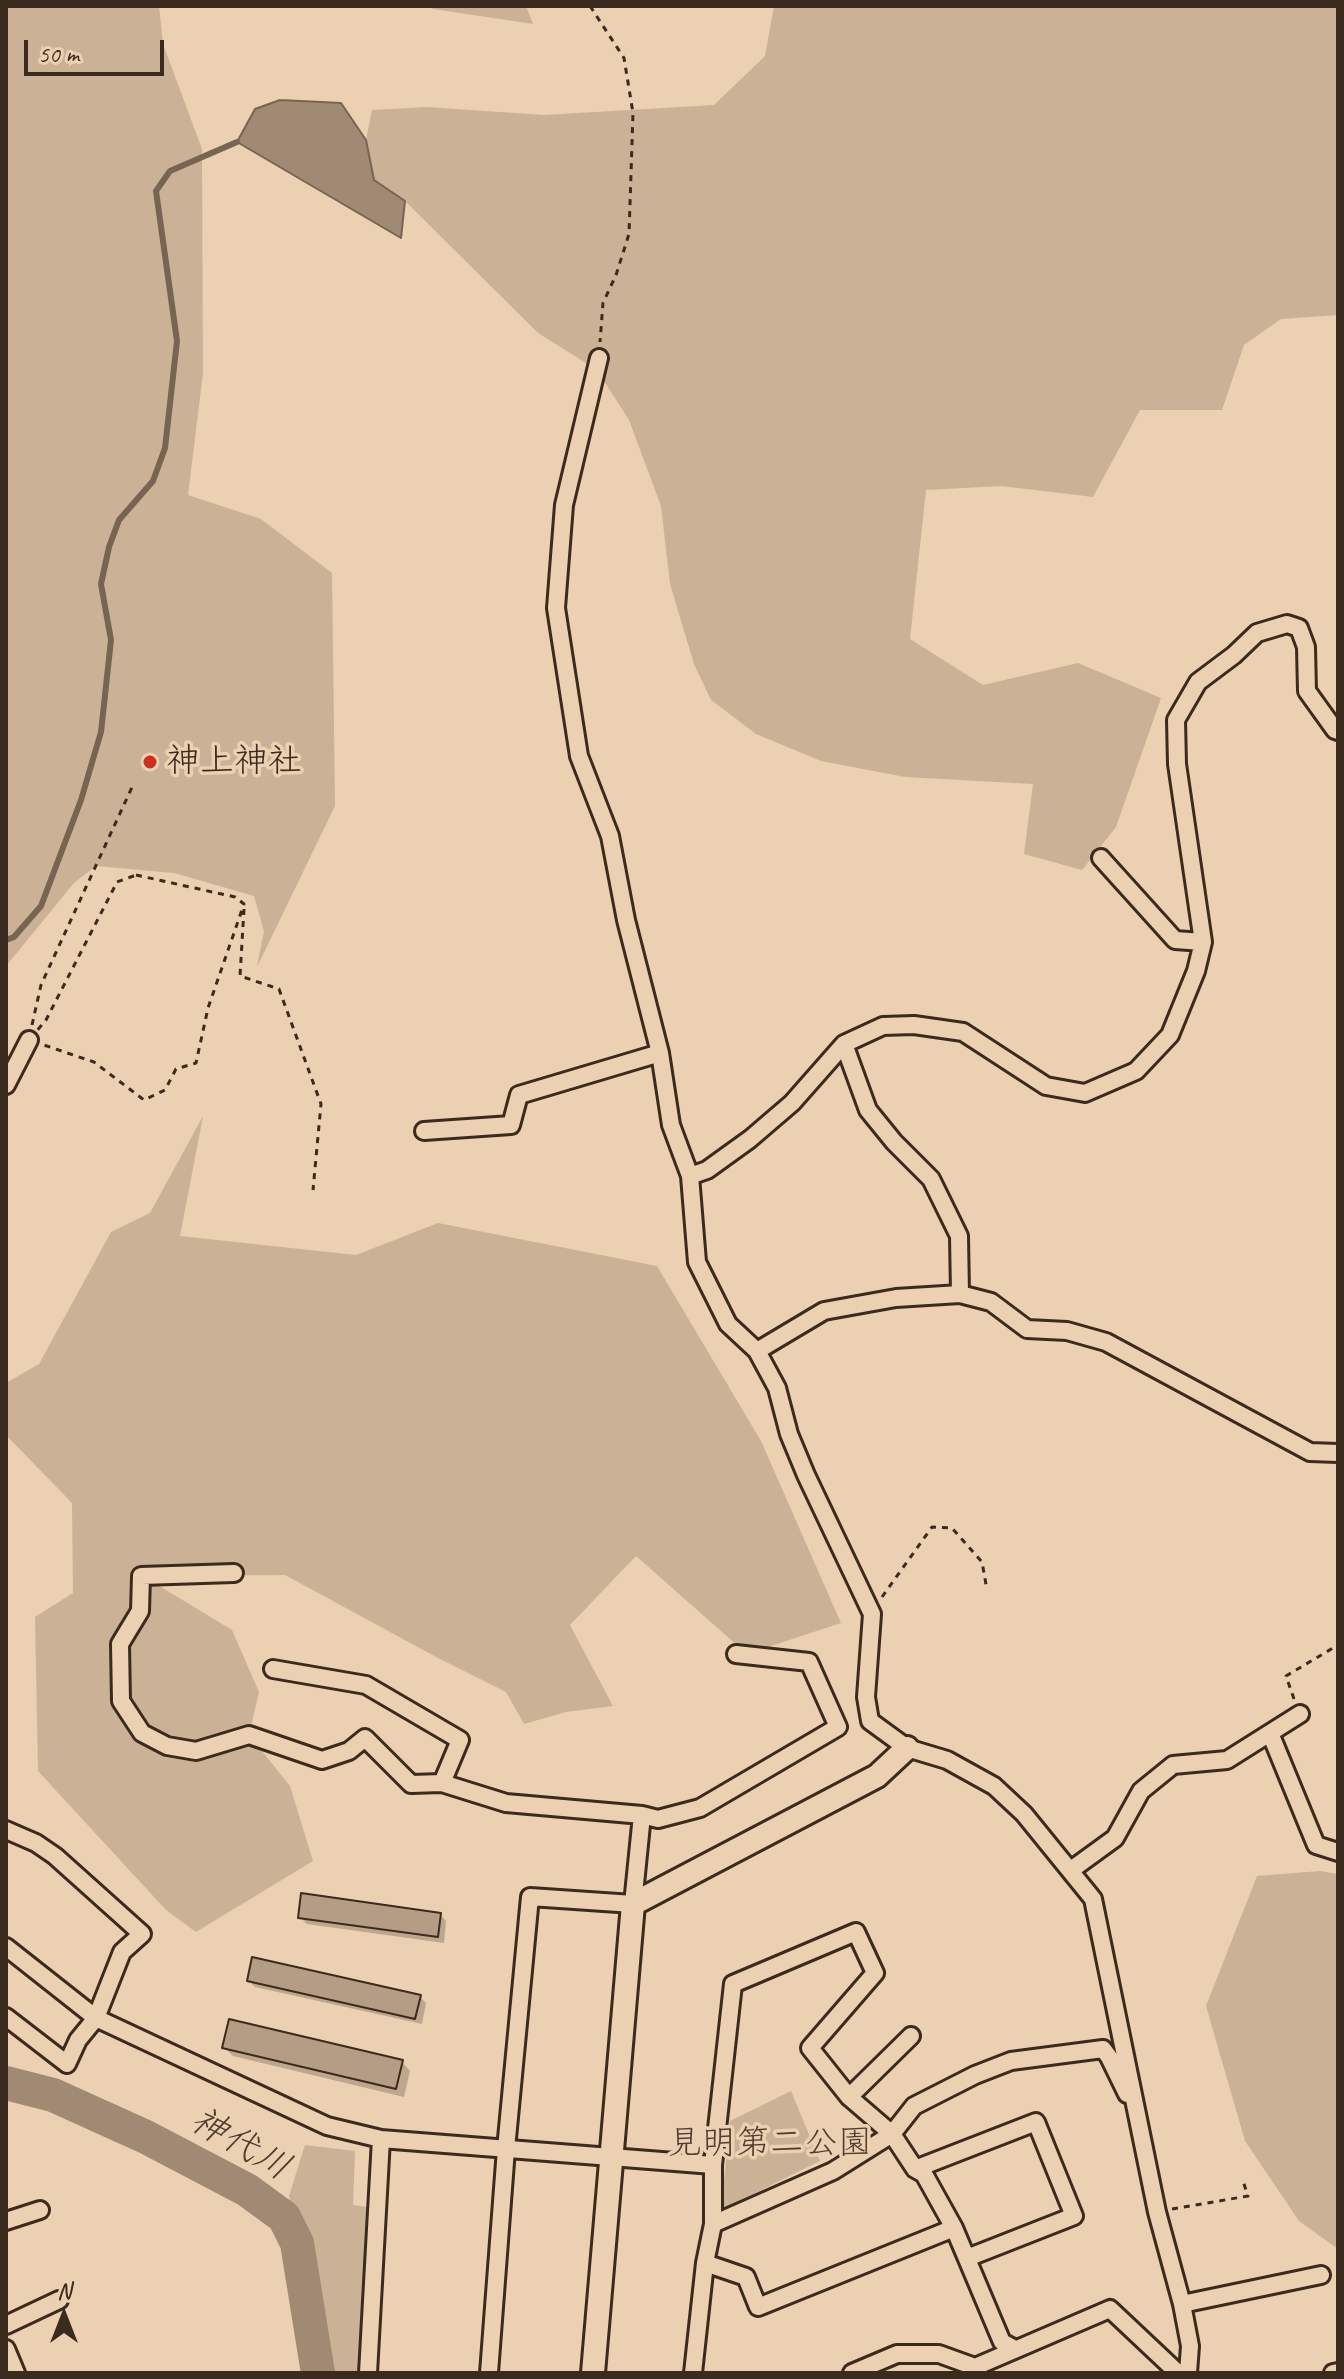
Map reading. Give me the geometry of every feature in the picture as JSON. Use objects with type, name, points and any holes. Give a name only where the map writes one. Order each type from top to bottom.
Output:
[{"type":"street","points":[[599,358],[564,505],[556,608],[579,756],[610,836],[626,920],[660,1053],[671,1125],[690,1176],[697,1262],[728,1324],[757,1351],[777,1388],[789,1434],[806,1475],[872,1614],[866,1697],[870,1721],[907,1748],[947,1760],[994,1786],[1024,1814],[1093,1899],[1157,2212],[1182,2304],[1190,2346],[1188,2373]]},
{"type":"street","points":[[690,1176],[707,1170],[750,1139],[792,1103],[844,1044],[883,1026],[914,1025],[963,1032],[1046,1086],[1085,1093],[1136,1071],[1170,1035],[1196,971],[1203,942],[1177,764],[1176,720],[1198,682],[1257,633],[1287,624],[1299,628],[1306,647],[1307,691],[1338,731]]},
{"type":"street","points":[[1101,858],[1175,940],[1203,942]]},
{"type":"street","points":[[6,1085],[29,1040]]},
{"type":"street","points":[[844,1044],[868,1110],[931,1179],[959,1236],[960,1294]]},
{"type":"street","points":[[424,1131],[511,1125],[519,1095],[660,1053]]},
{"type":"street","points":[[757,1351],[824,1311],[896,1298],[960,1294],[991,1302],[1027,1329],[1067,1331],[1106,1342],[1310,1452],[1338,1453]]},
{"type":"street","points":[[234,1573],[141,1576],[140,1611],[120,1644],[121,1701],[142,1733],[167,1746],[196,1751],[249,1735],[322,1760],[349,1751],[365,1738],[411,1784],[442,1783],[506,1803],[658,1819],[700,1808],[838,1727],[809,1662],[736,1654]]},
{"type":"street","points":[[273,1669],[366,1685],[460,1740],[442,1783]]},
{"type":"street","points":[[1071,1870],[1115,1838],[1141,1791],[1173,1765],[1227,1760],[1300,1714]]},
{"type":"street","points":[[1270,1733],[1316,1845],[1338,1852]]},
{"type":"street","points":[[489,2373],[530,1897],[633,1904],[877,1776],[907,1748]]},
{"type":"street","points":[[593,2373],[642,1815]]},
{"type":"street","points":[[6,1830],[36,1843],[55,1856],[142,1934],[122,1952],[96,2018],[78,2040],[67,2064],[6,2017]]},
{"type":"street","points":[[693,2373],[705,2263],[713,2224],[713,2165],[733,1984],[856,1932],[875,1973],[810,2048],[849,2097],[892,2134],[915,2169],[924,2174],[954,2228],[1002,2342],[1015,2349]]},
{"type":"street","points":[[6,1947],[96,2018],[327,2126],[381,2139],[713,2165]]},
{"type":"street","points":[[849,2097],[911,2036]]},
{"type":"street","points":[[713,2224],[833,2171],[892,2134],[914,2106],[975,2075],[1011,2061],[1103,2049],[1138,2118]]},
{"type":"street","points":[[915,2169],[1036,2122],[1074,2216],[967,2258]]},
{"type":"street","points":[[368,2373],[381,2139]]},
{"type":"street","points":[[6,2221],[40,2210]]},
{"type":"street","points":[[705,2263],[746,2277],[758,2307],[954,2228]]},
{"type":"street","points":[[1182,2304],[1321,2275]]},
{"type":"street","points":[[6,2325],[59,2300]]},
{"type":"street","points":[[852,2373],[897,2354],[939,2354],[975,2367],[1110,2309],[1178,2373]]},
{"type":"street","points":[[6,2349],[16,2373]]},
{"type":"path","points":[[590,6],[624,58],[633,113],[629,234],[603,303],[599,358]]},
{"type":"path","points":[[29,1040],[41,985],[133,785]]},
{"type":"path","points":[[29,1040],[46,1020],[117,882],[136,875],[235,897],[244,904]]},
{"type":"path","points":[[29,1040],[94,1062],[144,1100],[165,1090],[176,1069],[196,1063],[208,1008],[244,904]]},
{"type":"path","points":[[244,904],[240,976],[279,989],[321,1104],[313,1190]]},
{"type":"path","points":[[872,1614],[896,1574],[932,1527],[952,1528],[982,1562],[987,1590]]},
{"type":"path","points":[[1300,1714],[1286,1676],[1338,1645]]},
{"type":"path","points":[[1157,2212],[1248,2196],[1243,2181]]},
{"type":"green space","points":[[6,6],[159,6],[163,44],[202,149],[203,373],[188,495],[261,519],[332,573],[335,806],[257,967],[264,931],[254,896],[174,873],[96,866],[74,883],[6,966]]},
{"type":"green space","points":[[429,6],[526,6],[533,24],[433,9]]},
{"type":"green space","points":[[774,6],[1338,6],[1338,315],[1281,319],[1244,345],[1222,410],[1140,410],[1093,497],[1001,486],[926,490],[910,639],[983,685],[1078,663],[1161,698],[1116,827],[1082,870],[1024,854],[1033,784],[905,777],[821,761],[756,734],[711,700],[694,664],[670,584],[661,506],[629,420],[597,370],[538,333],[405,201],[374,180],[366,140],[372,110],[427,107],[544,115],[714,105],[765,56]]},
{"type":"green space","points":[[203,1116],[180,1236],[356,1255],[438,1223],[657,1266],[761,1441],[841,1623],[747,1654],[636,1556],[570,1625],[613,1706],[566,1712],[524,1724],[506,1692],[285,1575],[143,1576],[232,1630],[259,1692],[249,1735],[290,1786],[313,1861],[196,1932],[166,1910],[38,1771],[35,1617],[73,1593],[72,1503],[6,1435],[6,1383],[39,1364],[111,1232],[150,1213]]},
{"type":"green space","points":[[1320,1871],[1338,1874],[1338,2249],[1299,2221],[1245,2141],[1206,2006],[1257,1876]]},
{"type":"green space","name":"見明第二公園","points":[[791,2091],[820,2161],[721,2210],[730,2121]]},
{"type":"green space","points":[[305,2145],[355,2151],[353,2205],[376,2208],[366,2373],[334,2373],[310,2342],[298,2234],[289,2196]]},
{"type":"shaded area","points":[[280,100],[341,103],[366,140],[374,180],[405,201],[401,238],[237,142],[255,109]]},
{"type":"building","points":[[301,1893],[441,1913],[438,1937],[298,1918]]},
{"type":"building","points":[[252,1957],[421,1995],[415,2019],[247,1981]]},
{"type":"building","points":[[229,2019],[403,2060],[396,2089],[222,2048]]},
{"type":"waterway","points":[[6,940],[14,937],[41,906],[81,800],[101,732],[111,640],[101,584],[109,547],[119,520],[153,481],[165,448],[177,341],[156,191],[170,171],[237,142]]},
{"type":"waterway","name":"神代川","points":[[6,2083],[53,2095],[146,2137],[247,2190],[284,2217],[297,2243],[318,2373]]},
{"type":"place","name":"神上神社","points":[[150,762]]}]
